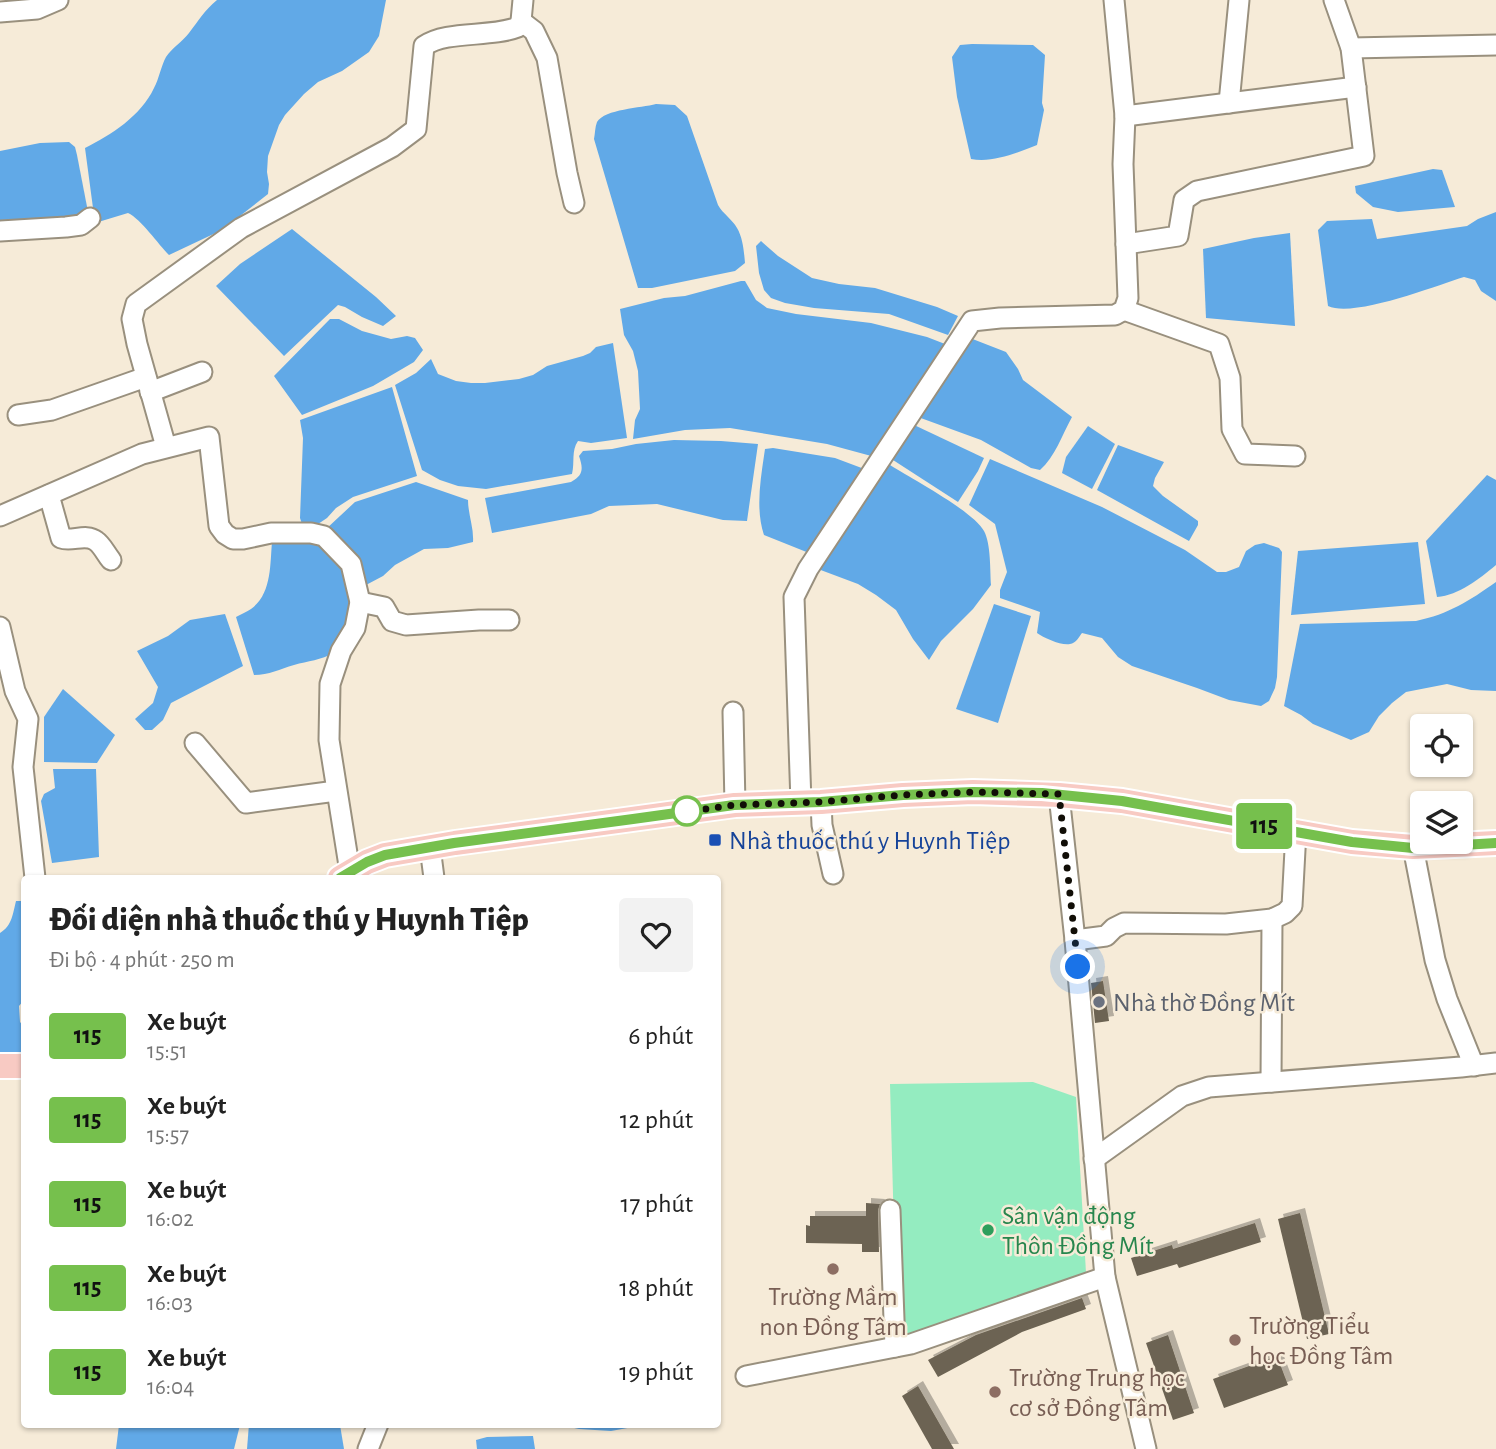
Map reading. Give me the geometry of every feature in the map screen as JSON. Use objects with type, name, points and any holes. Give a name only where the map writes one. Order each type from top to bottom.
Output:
[{"type":"main road","points":[[345,875],[385,855],[734,805],[973,792],[1059,794],[1122,801],[1352,842],[1410,848]]},
{"type":"main road","points":[[1473,844],[1496,843]]},
{"type":"main road","points":[[0,1066],[21,1066]]},
{"type":"street","points":[[0,12],[37,9],[58,0]]},
{"type":"street","points":[[166,447],[136,344],[132,319],[136,304],[241,228],[392,147],[416,129],[424,46],[445,38],[505,32],[518,27],[522,21],[523,0]]},
{"type":"street","points":[[833,874],[822,825],[811,802],[794,597],[808,569],[972,321],[1115,315],[1124,310],[1128,298],[1123,164],[1125,116],[1114,0]]},
{"type":"street","points":[[1230,103],[1239,0]]},
{"type":"street","points":[[1126,244],[1178,236],[1184,200],[1197,191],[1364,156],[1351,48],[1334,0]]},
{"type":"street","points":[[522,21],[534,31],[547,58],[574,203]]},
{"type":"street","points":[[1351,48],[1496,45]]},
{"type":"street","points":[[1125,116],[1356,87]]},
{"type":"street","points":[[0,231],[81,225],[90,218]]},
{"type":"street","points":[[1124,310],[1219,344],[1230,378],[1233,429],[1245,454],[1295,456]]},
{"type":"street","points":[[18,415],[52,410],[202,372]]},
{"type":"street","points":[[0,516],[142,454],[209,437],[219,526],[225,534],[233,539],[243,539],[271,533],[311,533],[324,537],[351,564],[360,602],[355,628],[341,650],[330,684],[329,740],[345,875]]},
{"type":"street","points":[[49,495],[61,538],[69,541],[87,537],[95,540],[111,560]]},
{"type":"street","points":[[360,602],[384,607],[392,621],[406,625],[509,620]]},
{"type":"street","points":[[0,627],[3,656],[28,719],[23,767],[35,875]]},
{"type":"street","points":[[733,712],[734,805]]},
{"type":"street","points":[[195,743],[246,803],[337,791]]},
{"type":"street","points":[[1059,794],[1075,940],[1105,1278],[1146,1449]]},
{"type":"street","points":[[1075,940],[1106,936],[1124,923],[1226,924],[1272,919],[1285,914],[1292,906],[1296,831]]},
{"type":"street","points":[[430,847],[434,875]]},
{"type":"street","points":[[1414,854],[1435,960],[1447,999],[1474,1066]]},
{"type":"street","points":[[1271,1082],[1272,919]]},
{"type":"street","points":[[1094,1159],[1182,1096],[1209,1087],[1496,1063]]},
{"type":"street","points":[[890,1210],[895,1347]]},
{"type":"street","points":[[746,1376],[911,1345],[1105,1278]]},
{"type":"street","points":[[368,1449],[376,1428]]},
{"type":"green space","name":"Sân vận động Thôn Đồng Mít","points":[[1033,1082],[1076,1097],[1086,1273],[897,1341],[890,1084]]},
{"type":"water","points":[[217,0],[386,0],[379,36],[369,52],[342,71],[318,82],[285,115],[268,156],[268,194],[222,230],[169,255],[144,226],[128,213],[95,223],[85,148],[115,131],[133,116],[156,84],[166,57]]},
{"type":"water","points":[[960,45],[1033,45],[1045,55],[1042,103],[1044,110],[1037,145],[996,158],[971,159],[957,97],[952,57]]},
{"type":"water","points":[[656,104],[675,105],[687,116],[718,205],[739,232],[745,263],[735,271],[652,288],[638,288],[594,139],[597,122],[607,114]]},
{"type":"water","points":[[69,142],[75,147],[89,217],[0,220],[0,151],[40,143]]},
{"type":"water","points":[[1433,169],[1442,170],[1455,207],[1398,212],[1373,207],[1356,193],[1355,186]]},
{"type":"water","points":[[1496,212],[1496,301],[1481,291],[1475,280],[1464,277],[1375,304],[1340,309],[1328,306],[1318,230],[1327,221],[1372,219],[1377,239],[1467,226]]},
{"type":"water","points":[[292,229],[396,316],[383,326],[338,305],[284,356],[216,286],[240,264]]},
{"type":"water","points":[[1290,233],[1295,326],[1206,318],[1203,249]]},
{"type":"water","points":[[761,241],[778,256],[812,278],[875,288],[958,316],[948,335],[889,314],[814,308],[771,298],[764,290],[759,273],[756,246]]},
{"type":"water","points":[[745,281],[756,300],[767,308],[871,323],[945,344],[875,457],[827,444],[730,428],[685,430],[633,439],[635,420],[640,409],[638,371],[633,351],[624,335],[620,309]]},
{"type":"water","points":[[330,319],[339,319],[362,331],[391,339],[407,336],[415,338],[423,350],[414,362],[373,386],[302,415],[274,376]]},
{"type":"water","points":[[970,338],[1006,352],[1023,380],[1072,417],[1054,452],[1040,470],[1031,468],[981,440],[918,417]]},
{"type":"water","points":[[613,343],[627,438],[591,443],[578,441],[572,474],[486,489],[458,486],[422,470],[395,385],[416,373],[431,359],[438,374],[456,381],[485,383],[533,375],[547,366],[583,356],[596,347]]},
{"type":"water","points":[[392,387],[417,476],[353,497],[318,524],[302,524],[303,438],[300,420]]},
{"type":"water","points":[[912,424],[984,458],[958,502],[893,460]]},
{"type":"water","points":[[1088,426],[1115,444],[1092,489],[1062,473],[1066,457]]},
{"type":"water","points":[[674,440],[758,444],[747,521],[723,520],[657,504],[609,506],[591,514],[492,533],[485,498],[571,482],[580,474],[582,468],[579,456],[583,451]]},
{"type":"water","points":[[1118,445],[1164,462],[1153,486],[1198,521],[1189,541],[1097,490]]},
{"type":"water","points":[[765,449],[835,458],[867,470],[809,553],[764,535],[759,503],[761,481]]},
{"type":"water","points":[[990,459],[1102,507],[1185,550],[1217,572],[1239,567],[1246,551],[1255,545],[1264,543],[1279,548],[1282,552],[1277,677],[1269,701],[1261,706],[1229,700],[1132,666],[1118,657],[1102,638],[1082,633],[1077,640],[1067,644],[1037,633],[1040,612],[1000,598],[1007,572],[995,524],[969,505]]},
{"type":"water","points":[[890,465],[968,514],[984,531],[988,543],[991,585],[973,609],[941,641],[929,660],[896,610],[858,584],[818,569],[886,466]]},
{"type":"water","points":[[1487,475],[1496,480],[1496,565],[1461,590],[1437,597],[1426,541]]},
{"type":"water","points":[[416,482],[468,500],[473,542],[448,548],[424,549],[395,565],[383,576],[366,585],[362,583],[325,530],[355,502]]},
{"type":"water","points":[[272,542],[322,543],[342,566],[353,608],[334,653],[270,673],[254,675],[236,617],[251,609],[263,595],[269,578]]},
{"type":"water","points":[[1418,542],[1425,604],[1291,615],[1298,551]]},
{"type":"water","points":[[1496,582],[1496,691],[1471,690],[1447,684],[1406,692],[1379,716],[1369,732],[1351,740],[1313,724],[1284,706],[1300,624],[1416,621],[1458,606]]},
{"type":"water","points":[[994,604],[1031,616],[998,723],[956,709]]},
{"type":"water","points":[[225,614],[243,666],[171,703],[163,720],[152,730],[145,730],[135,719],[153,703],[158,687],[137,651],[168,636],[190,620]]},
{"type":"water","points":[[63,689],[115,735],[97,763],[44,762],[44,717]]},
{"type":"water","points":[[53,769],[96,769],[99,857],[52,863],[41,801],[44,794],[55,788]]},
{"type":"water","points":[[16,901],[21,901],[21,1054],[15,1057],[0,1055],[0,933],[10,923]]},
{"type":"water","points":[[119,1428],[239,1428],[234,1449],[116,1449]]},
{"type":"water","points":[[249,1428],[340,1428],[344,1449],[247,1449]]},
{"type":"water","points":[[574,1428],[628,1428],[611,1431]]},
{"type":"water","points":[[533,1436],[535,1449],[477,1449],[476,1440],[487,1437]]},
{"type":"building","name":"Nhà thờ Đồng Mít","points":[[1103,981],[1109,1021],[1095,1023],[1091,983]]},
{"type":"building","points":[[866,1203],[880,1204],[879,1252],[862,1252],[862,1244],[806,1243],[806,1225],[810,1226],[810,1216],[866,1216]]},
{"type":"building","points":[[1300,1213],[1329,1334],[1307,1339],[1278,1219]]},
{"type":"building","points":[[1255,1223],[1261,1242],[1179,1268],[1177,1264],[1137,1276],[1131,1258],[1172,1245],[1173,1249]]},
{"type":"building","points":[[1082,1298],[1086,1309],[1022,1332],[938,1377],[928,1360],[976,1335]]},
{"type":"building","points":[[1168,1335],[1194,1413],[1173,1420],[1146,1343]]},
{"type":"building","points":[[1277,1356],[1288,1385],[1224,1408],[1213,1379]]},
{"type":"building","points":[[918,1386],[954,1449],[932,1449],[902,1396]]},
{"type":"bus line","name":"115","points":[[345,875],[385,855],[734,805],[973,792],[1042,793],[1122,801],[1352,842],[1413,848],[1496,843]]},
{"type":"place","name":"Nhà thuốc thú y Huynh Tiệp","points":[[715,840]]},
{"type":"place","name":"Nhà thờ Đồng Mít","points":[[1099,1002]]},
{"type":"place","name":"Sân vận động Thôn Đồng Mít","points":[[988,1230]]},
{"type":"place","name":"Trường Mầm non Đồng Tâm","points":[[833,1269]]},
{"type":"place","name":"Trường Tiểu học Đồng Tâm","points":[[1235,1340]]},
{"type":"place","name":"Trường Trung học cơ sở Đồng Tâm","points":[[995,1392]]},
{"type":"route","points":[[687,811],[684,812],[734,805],[821,802],[903,795],[973,792],[1059,794],[1078,967]]}]
